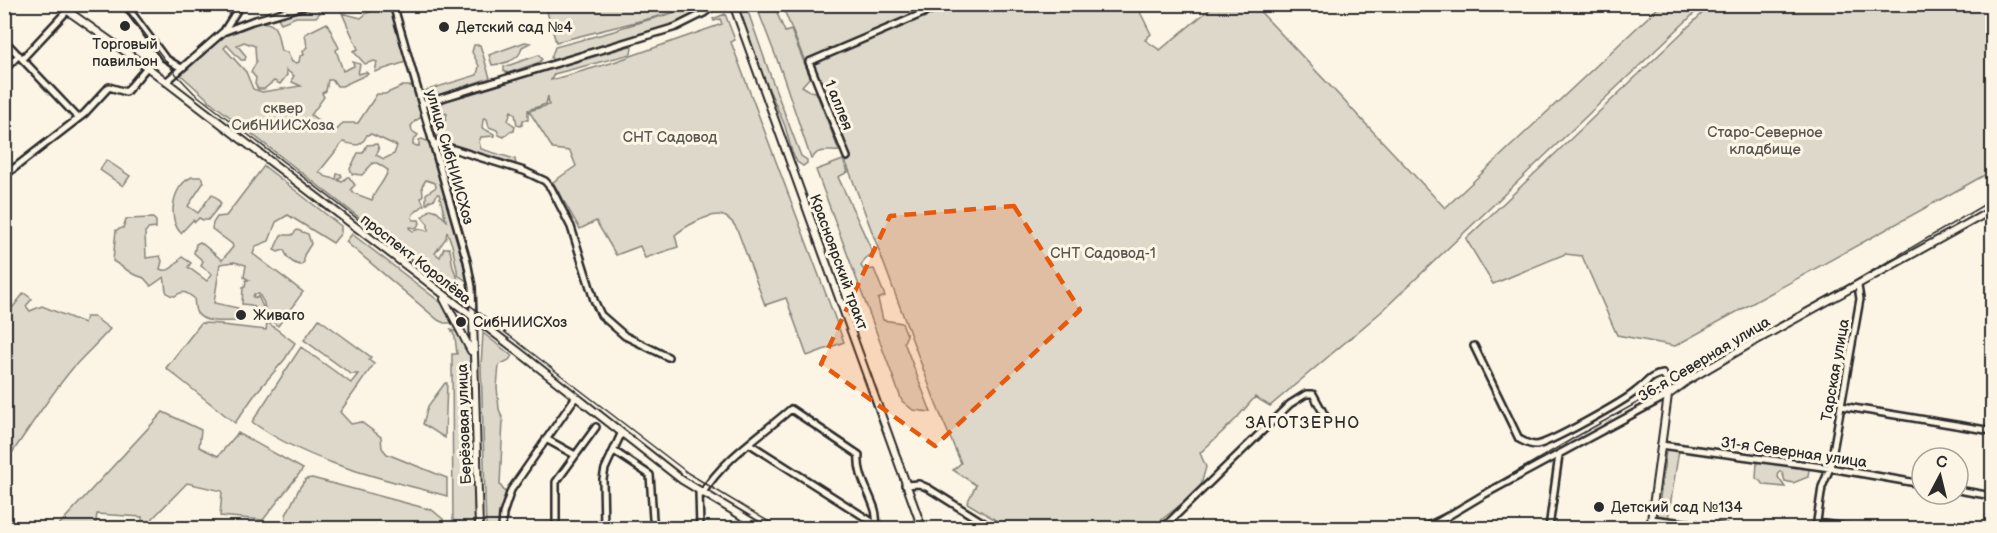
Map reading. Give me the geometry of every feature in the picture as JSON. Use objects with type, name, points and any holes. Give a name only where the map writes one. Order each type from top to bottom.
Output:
[{"type":"main road","name":"проспект Королёва","points":[[58,4],[147,67],[700,493],[749,525],[762,528]]},
{"type":"main road","name":"Красноярский тракт","points":[[733,4],[922,528]]},
{"type":"main road","name":"36-я Северная улица","points":[[1668,395],[1687,381],[1750,344],[1992,210]]},
{"type":"main road","points":[[441,293],[469,343],[473,355]]},
{"type":"main road","name":"Берёзовая улица","points":[[473,318],[479,528]]},
{"type":"main road","points":[[1650,528],[1668,395]]},
{"type":"street","points":[[125,4],[165,58],[181,68]]},
{"type":"street","points":[[166,82],[223,32],[241,4]]},
{"type":"street","points":[[223,32],[311,4]]},
{"type":"street","name":"улица СибНИИСХоз","points":[[393,4],[470,274],[473,318]]},
{"type":"street","points":[[422,104],[676,27],[704,13],[716,4]]},
{"type":"street","name":"1 аллея","points":[[847,157],[808,62],[945,4]]},
{"type":"street","points":[[4,70],[67,11]]},
{"type":"street","points":[[4,40],[78,118]]},
{"type":"street","points":[[4,176],[78,118],[110,87],[126,92],[147,67]]},
{"type":"street","points":[[434,143],[524,171],[545,181],[571,227],[594,300],[602,315],[625,336],[668,357]]},
{"type":"street","name":"Тарская улица","points":[[1816,526],[1822,487],[1830,468],[1860,299],[1858,286]]},
{"type":"street","points":[[1474,346],[1519,439],[1527,444],[1538,445],[1554,439],[1636,392],[1656,375],[1663,374],[1667,379],[1670,384],[1668,395]]},
{"type":"street","points":[[1163,528],[1290,404],[1306,394],[1313,394],[1325,416]]},
{"type":"street","name":"36-я Северная улица","points":[[1428,528],[1668,395]]},
{"type":"street","points":[[502,528],[508,495],[575,398]]},
{"type":"street","points":[[1841,406],[1992,431]]},
{"type":"street","points":[[700,528],[700,493],[712,477],[791,409],[859,455],[860,472],[875,510],[878,526]]},
{"type":"street","points":[[556,528],[556,482],[596,427]]},
{"type":"street","points":[[604,528],[603,478],[621,434]]},
{"type":"street","points":[[546,439],[575,456]]},
{"type":"street","points":[[750,444],[878,526]]},
{"type":"street","name":"31-я Северная улица","points":[[1661,445],[1830,468],[1910,482]]},
{"type":"street","points":[[614,451],[650,476],[653,519],[656,528]]},
{"type":"street","points":[[1549,528],[1559,455]]},
{"type":"street","points":[[905,485],[919,484],[928,488],[992,528]]},
{"type":"street","points":[[1970,492],[1992,496]]},
{"type":"street","points":[[1652,519],[1687,526],[1724,528]]},
{"type":"street","points":[[1816,526],[1852,528]]},
{"type":"highlighted area","points":[[1014,206],[1080,310],[935,446],[821,364],[890,216]]},
{"type":"green space","points":[[315,5],[320,13],[316,17],[296,17],[281,23],[278,18]]},
{"type":"green space","points":[[380,5],[389,5],[406,62],[375,72],[377,62],[365,64],[353,51],[358,49],[342,13],[361,18],[379,9]]},
{"type":"green space","points":[[545,5],[711,5],[678,23],[555,62],[551,58],[555,47],[683,10],[556,42]]},
{"type":"green space","points":[[738,5],[746,6],[801,156],[807,160],[803,166],[797,162],[792,152],[785,126],[761,71]]},
{"type":"green space","points":[[756,5],[781,5],[783,9],[777,13],[785,32],[791,30],[810,77],[802,86],[816,92],[839,151],[819,152],[811,159]]},
{"type":"green space","name":"СНТ Садовод-1","points":[[782,5],[1141,5],[1138,8],[1151,34],[1145,40],[1160,50],[1212,5],[1254,5],[1445,208],[1661,5],[1703,5],[1381,312],[1270,406],[1255,397],[1236,419],[1200,453],[1206,467],[1202,488],[1151,528],[1009,528],[967,503],[976,485],[953,470],[961,463],[938,409],[849,170]]},
{"type":"green space","name":"Старо-Северное кладбище","points":[[1711,5],[1992,5],[1992,171],[1675,346],[1617,335],[1582,256],[1565,254],[1493,284],[1466,239]]},
{"type":"green space","name":"СНТ Садовод","points":[[725,14],[735,40],[731,42],[844,342],[807,356],[786,298],[765,305],[737,229],[727,218],[721,215],[713,216],[695,222],[675,235],[678,247],[645,258],[640,246],[616,255],[596,221],[580,229],[553,182],[576,166],[570,151],[553,149],[529,111],[549,105],[548,96],[546,104],[528,110],[528,120],[523,120],[520,126],[517,125],[515,114],[511,111],[508,121],[515,126],[514,131],[504,137],[499,135],[497,130],[489,127],[487,119],[483,120],[482,128],[494,136],[481,137],[479,142],[481,149],[515,159],[516,165],[441,141],[436,135],[436,127],[445,121],[447,114],[445,113],[443,117],[434,111],[437,106],[446,101],[632,47],[631,54],[554,74],[551,80],[611,63],[722,24],[720,19],[714,21],[713,19]]},
{"type":"green space","name":"сквер СибНИИСХоза","points":[[257,22],[270,24],[276,29],[281,51],[287,52],[292,62],[297,63],[307,47],[305,34],[327,23],[339,48],[336,50],[343,71],[354,66],[353,62],[360,64],[358,74],[366,72],[368,74],[342,86],[337,86],[333,80],[328,80],[326,91],[322,93],[324,97],[311,115],[335,132],[343,123],[358,123],[377,94],[385,94],[403,86],[414,86],[423,116],[411,126],[412,131],[418,135],[413,145],[419,146],[419,140],[422,139],[432,143],[468,282],[458,275],[447,231],[446,238],[435,253],[440,257],[444,248],[449,248],[454,270],[466,293],[460,296],[212,103],[181,75],[230,31]],"holes":[[[244,42],[255,46],[256,63],[251,72],[256,78],[255,84],[258,89],[264,89],[274,81],[280,84],[287,75],[286,70],[294,76],[292,82],[301,86],[262,92],[253,89],[246,72],[224,48],[227,45],[241,60],[245,60],[246,56],[237,45]],[[371,134],[397,146],[394,154],[384,159],[376,155],[379,150],[377,144],[367,145],[363,153],[358,153],[350,169],[352,174],[362,175],[373,163],[377,163],[388,170],[372,200],[353,193],[351,189],[355,185],[349,177],[342,182],[338,180],[341,174],[337,174],[336,179],[319,172],[343,142],[360,144],[367,135]],[[426,180],[435,183],[436,187],[426,194],[426,204],[439,194],[446,220],[437,211],[431,209],[422,217],[428,224],[428,231],[420,229],[413,231],[409,228],[416,228],[420,223],[419,220],[412,218],[413,214],[424,205],[421,198],[422,186]]]},
{"type":"green space","points":[[525,42],[530,43],[522,47],[515,59],[492,65],[489,55]]},
{"type":"green space","points":[[474,45],[480,45],[490,78],[432,97],[423,94],[424,91],[477,75],[479,66],[472,52]]},
{"type":"green space","points":[[539,55],[542,59],[540,62],[508,73],[504,71],[504,67]]},
{"type":"green space","points":[[106,160],[130,176],[123,186],[100,170]]},
{"type":"green space","points":[[843,160],[848,172],[838,177],[873,253],[865,259],[861,266],[864,270],[874,269],[885,296],[878,299],[883,320],[902,323],[907,335],[904,342],[931,412],[913,410],[902,401],[816,170]]},
{"type":"green space","points":[[264,166],[341,226],[341,233],[333,243],[288,215],[276,222],[269,241],[256,246],[253,254],[303,292],[278,326],[266,316],[264,303],[259,294],[254,294],[253,297],[258,296],[263,307],[262,312],[251,305],[242,304],[243,287],[245,287],[246,280],[249,280],[244,277],[246,265],[234,262],[220,264],[214,303],[238,308],[236,321],[221,321],[200,317],[195,310],[194,298],[187,293],[182,292],[175,296],[168,294],[164,277],[151,286],[144,278],[113,261],[116,230],[123,228],[126,219],[153,218],[156,221],[156,228],[145,232],[146,258],[160,256],[162,261],[160,269],[167,270],[182,257],[191,263],[188,267],[207,281],[212,274],[201,266],[203,261],[194,253],[196,244],[200,242],[222,260],[233,247],[212,229],[213,223],[217,217],[226,216]]},
{"type":"green space","points":[[192,177],[201,177],[204,182],[188,206],[198,213],[212,194],[221,204],[208,220],[199,218],[195,222],[193,220],[181,233],[174,219],[174,203],[180,187]]},
{"type":"green space","points":[[297,230],[308,234],[311,244],[301,265],[290,260],[284,250],[278,252],[274,250],[281,235],[292,235]]},
{"type":"green space","points":[[352,234],[444,305],[454,323],[444,323],[438,320],[346,242]]},
{"type":"green space","points":[[24,293],[32,299],[26,306],[30,311],[42,306],[84,323],[86,317],[94,317],[110,329],[63,380],[5,463],[5,317]]},
{"type":"green space","points":[[319,319],[371,357],[369,360],[374,364],[340,412],[351,424],[361,422],[381,437],[382,448],[387,454],[447,478],[447,496],[321,459],[274,436],[252,422],[301,347],[351,383],[358,374],[351,374],[304,340]]},
{"type":"green space","points":[[267,322],[295,343],[235,423],[166,368],[201,323],[266,330]]},
{"type":"green space","points":[[451,330],[462,334],[470,352],[475,528],[453,528],[452,354],[457,354],[455,337]]},
{"type":"green space","points":[[483,333],[512,356],[499,365],[497,387],[499,409],[503,420],[500,485],[507,495],[502,528],[486,528],[481,366]]},
{"type":"green space","points":[[447,383],[445,438],[423,424],[428,406]]},
{"type":"green space","points":[[163,412],[201,430],[199,447],[218,456],[238,433],[303,469],[263,520],[220,516],[222,491],[187,483],[153,518],[153,528],[142,528],[142,517],[97,514],[95,528],[56,528]]},
{"type":"green space","points":[[1679,450],[1668,519],[1658,515],[1666,451]]},
{"type":"green space","points":[[1760,459],[1776,465],[1781,463],[1809,468],[1808,477],[1793,483],[1785,481],[1782,472],[1779,472],[1778,477],[1785,487],[1765,485],[1756,478],[1757,462]]},
{"type":"green space","points":[[312,478],[432,510],[443,519],[442,528],[291,528],[286,526],[286,515],[300,487],[306,479]]},
{"type":"tram line","points":[[122,4],[175,73],[194,93],[688,473],[779,528]]},
{"type":"railway","points":[[1414,528],[1449,511],[1574,438],[1855,281],[1992,200]]},
{"type":"place","name":"Торговый павильон","points":[[125,26]]},
{"type":"place","name":"Детский сад №4","points":[[444,27]]},
{"type":"place","name":"Живаго","points":[[241,315]]},
{"type":"place","name":"СибНИИСХоз","points":[[461,322]]},
{"type":"place","name":"Детский сад №134","points":[[1599,507]]},
{"type":"district","name":"ЗАГОТЗЕРНО","points":[[1303,422]]}]
